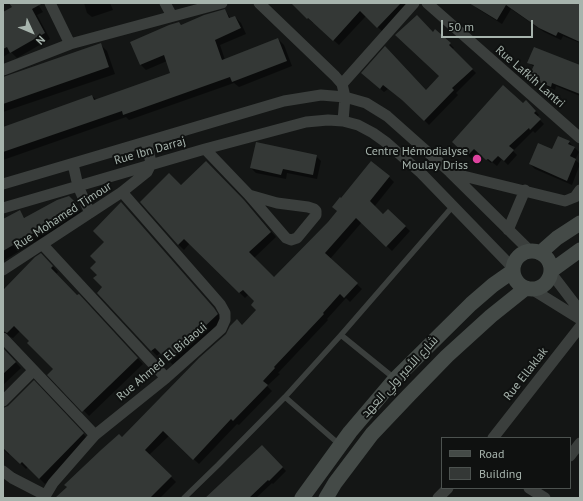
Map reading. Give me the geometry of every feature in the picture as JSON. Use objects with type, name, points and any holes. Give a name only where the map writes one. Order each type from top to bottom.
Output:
[{"type":"main road","points":[[535,252],[580,223]]},
{"type":"main road","points":[[551,272],[580,250]]},
{"type":"main road","points":[[525,252],[535,252],[548,260],[551,272],[549,279],[543,285],[538,288],[528,288],[518,282],[513,270],[518,256],[525,252]]},
{"type":"main road","name":"شارع الأمير ولي العهد","points":[[302,498],[350,432],[395,379],[471,304],[513,270]]},
{"type":"main road","name":"شارع الأمير ولي العهد","points":[[326,498],[335,483],[372,434],[447,356],[491,316],[528,288]]},
{"type":"street","points":[[50,3],[70,44]]},
{"type":"street","points":[[165,3],[172,16]]},
{"type":"street","points":[[3,70],[70,44],[222,3]]},
{"type":"street","points":[[259,3],[342,84],[345,97],[343,121]]},
{"type":"street","points":[[342,84],[414,3]]},
{"type":"street","name":"Rue Lafkih Lantri","points":[[427,3],[580,138]]},
{"type":"street","name":"Rue Ibn Darraj","points":[[3,184],[284,101],[321,95],[345,97],[366,103],[387,116],[450,172],[508,230],[535,252]]},
{"type":"street","name":"Rue Ibn Darraj","points":[[3,208],[152,164],[306,122],[328,120],[343,121],[373,133],[387,143],[421,173],[454,206],[513,270]]},
{"type":"street","points":[[147,142],[152,164]]},
{"type":"street","points":[[205,149],[286,238],[291,240],[297,238],[316,215],[314,209],[308,207],[277,203],[248,195]]},
{"type":"street","points":[[73,164],[78,186],[90,213]]},
{"type":"street","name":"Rue Mohamed Timour","points":[[3,270],[122,192],[147,172],[152,164]]},
{"type":"street","points":[[450,172],[566,200],[575,197],[580,190]]},
{"type":"street","points":[[508,230],[525,190]]},
{"type":"street","name":"Rue Ahmed El Bidaoui","points":[[3,471],[44,497],[69,464],[95,435],[166,378],[221,329],[225,320],[225,313],[220,304],[122,192]]},
{"type":"street","points":[[43,245],[166,378]]},
{"type":"street","points":[[551,272],[580,311]]},
{"type":"street","points":[[528,288],[580,319]]},
{"type":"street","name":"Rue Ellaklak","points":[[494,437],[580,327]]},
{"type":"street","points":[[3,338],[95,435]]},
{"type":"street","points":[[3,401],[33,371]]},
{"type":"street","points":[[571,455],[580,443]]},
{"type":"street","points":[[438,498],[447,489]]},
{"type":"lane","points":[[184,498],[285,397],[454,206]]},
{"type":"lane","points":[[341,335],[395,379]]},
{"type":"lane","points":[[285,397],[340,445]]},
{"type":"building","points":[[9,3],[43,3],[32,9],[45,33],[10,53],[7,47],[3,49],[3,12],[12,7]]},
{"type":"building","points":[[291,3],[401,3],[377,28],[360,11],[333,41]]},
{"type":"building","points":[[469,3],[580,3],[580,42],[558,32],[556,36],[539,28],[506,5],[497,20]]},
{"type":"building","points":[[225,9],[229,18],[235,16],[241,28],[215,40],[222,60],[278,38],[287,61],[232,82],[230,77],[123,115],[122,111],[3,152],[3,127],[92,95],[94,100],[170,73],[164,55],[140,65],[130,42],[169,25],[179,22],[181,25],[204,15]]},
{"type":"building","points":[[417,15],[433,32],[435,29],[451,43],[449,45],[473,69],[452,88],[454,90],[424,121],[402,100],[383,85],[380,89],[361,73],[385,46],[426,90],[439,76],[395,35]]},
{"type":"building","points":[[101,43],[109,67],[3,104],[3,77]]},
{"type":"building","points":[[534,47],[580,65],[580,94],[552,83],[551,87],[539,82],[540,78],[530,74],[534,65],[527,63]]},
{"type":"building","points":[[503,85],[523,103],[526,100],[536,111],[534,113],[541,119],[530,130],[529,128],[509,146],[514,150],[504,161],[498,156],[492,162],[488,159],[486,160],[474,149],[467,156],[452,142]]},
{"type":"building","points":[[558,136],[570,141],[568,144],[575,147],[570,156],[576,159],[567,181],[529,164],[538,143],[552,149]]},
{"type":"building","points":[[256,142],[317,155],[313,175],[283,169],[281,175],[250,168]]},
{"type":"building","points":[[206,161],[244,200],[271,232],[249,252],[274,277],[328,222],[337,211],[332,207],[371,161],[390,176],[370,201],[383,214],[388,209],[406,226],[386,247],[356,218],[325,253],[358,283],[344,298],[340,294],[323,313],[324,314],[274,367],[275,368],[263,381],[268,385],[233,421],[231,419],[193,460],[163,431],[145,450],[172,476],[150,498],[55,498],[67,487],[64,485],[101,450],[119,434],[122,437],[199,358],[226,334],[230,326],[237,319],[242,325],[256,310],[251,305],[254,301],[243,290],[239,293],[184,239],[178,245],[140,202],[169,173],[181,185]]},
{"type":"building","points":[[69,196],[77,204],[54,221],[3,251],[3,219],[20,210],[24,218],[57,200]]},
{"type":"building","points":[[121,202],[218,314],[168,361],[155,348],[151,351],[97,293],[102,287],[93,278],[97,275],[90,268],[96,262],[90,256],[104,242],[93,231]]},
{"type":"building","points":[[41,253],[53,266],[51,268],[77,295],[79,294],[138,358],[82,412],[47,375],[53,369],[27,343],[29,341],[14,326],[7,333],[3,331],[3,290],[35,257]]},
{"type":"building","points":[[3,348],[16,362],[3,374]]},
{"type":"building","points":[[34,380],[84,433],[39,479],[22,462],[20,464],[3,448],[3,408],[8,406]]},
{"type":"building","points":[[262,445],[283,467],[269,481],[268,480],[249,498],[205,498]]},
{"type":"place","name":"Centre Hémodialyse Moulay Driss","points":[[477,159]]}]
